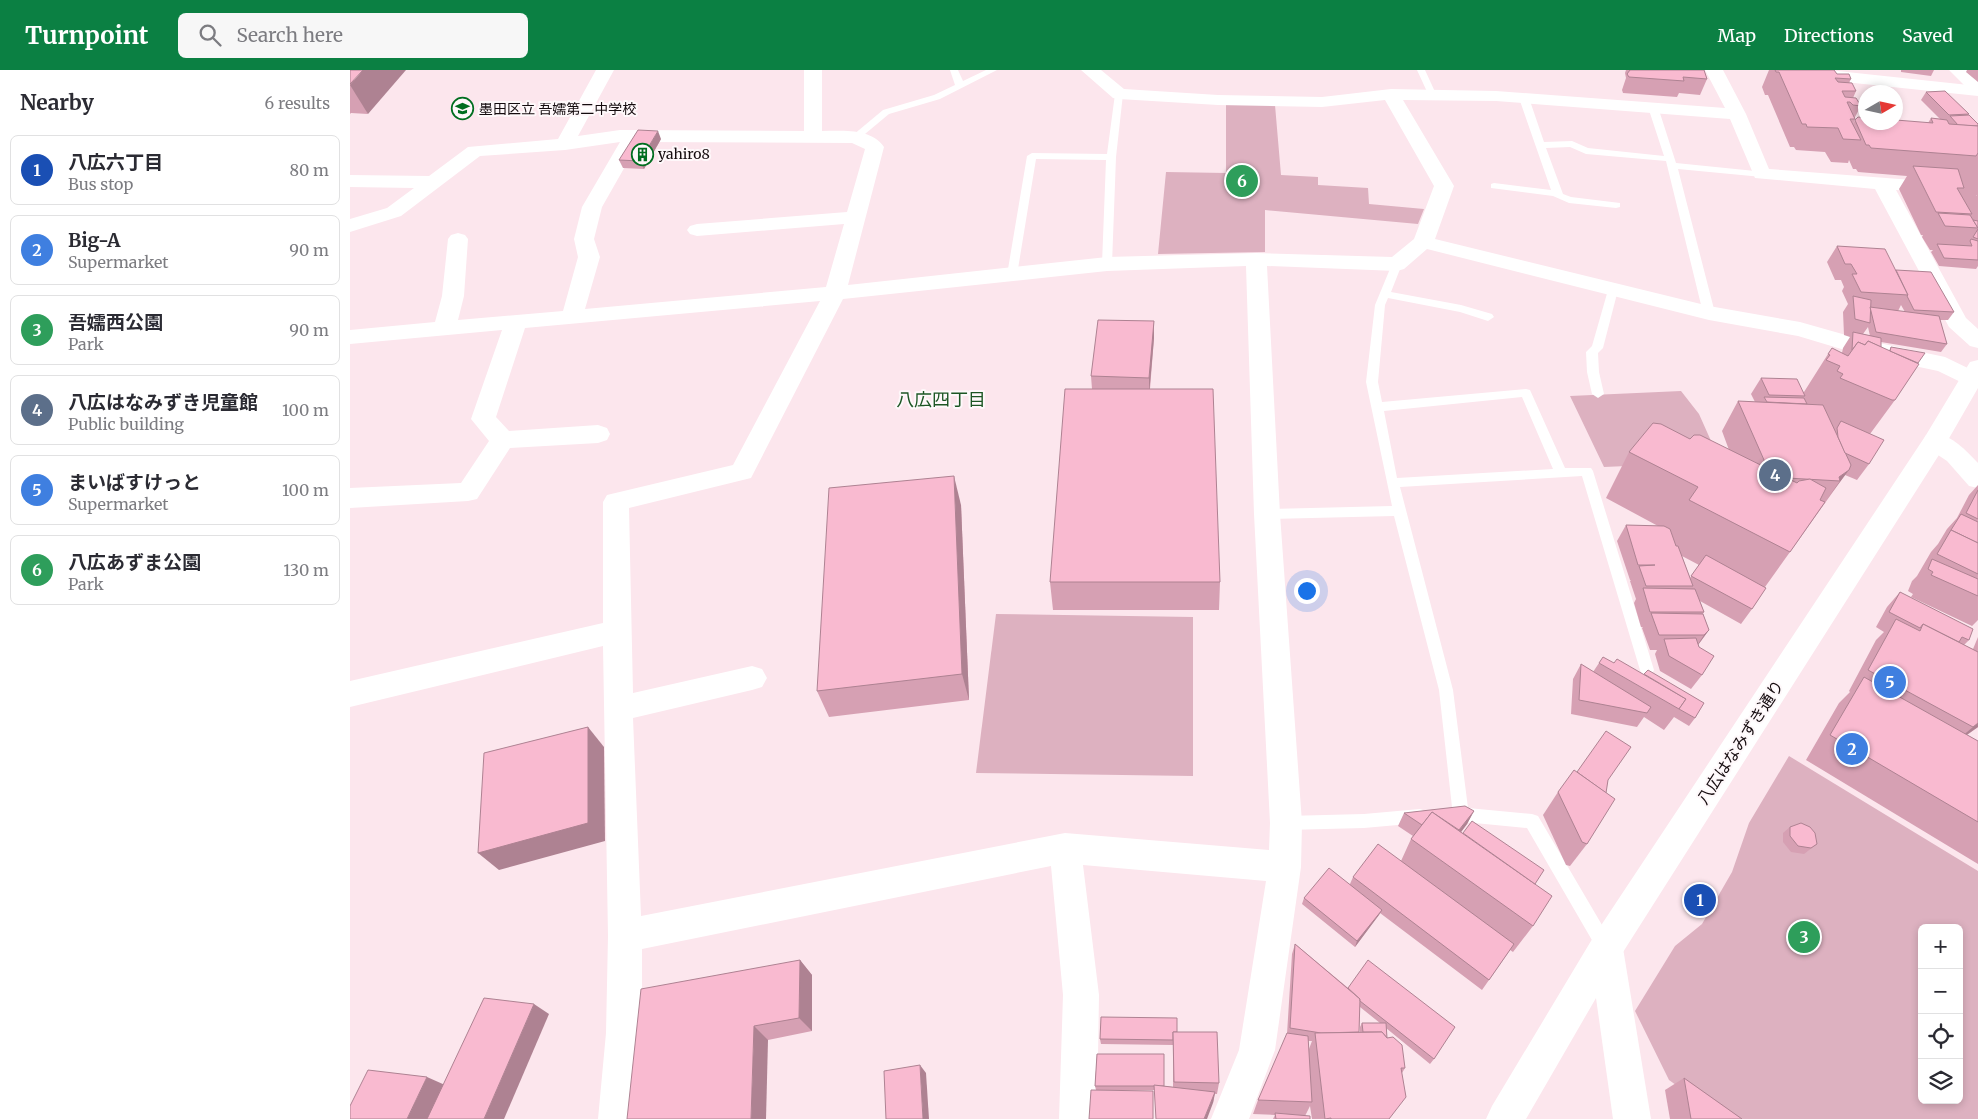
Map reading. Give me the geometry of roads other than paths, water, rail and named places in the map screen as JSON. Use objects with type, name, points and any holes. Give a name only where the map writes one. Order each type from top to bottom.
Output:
[{"type":"street","points":[[565,144],[592,90],[605,70]]},
{"type":"street","points":[[813,70],[813,136]]},
{"type":"street","points":[[1090,70],[1119,94],[1218,100],[1322,102],[1391,94],[1432,94],[1524,98],[1737,114]]},
{"type":"street","points":[[1714,70],[1737,114],[1762,174],[1978,191]]},
{"type":"street","points":[[1778,70],[1978,90]]},
{"type":"street","points":[[1958,70],[1978,90]]},
{"type":"street","points":[[350,337],[835,293],[1107,264],[1256,259],[1397,264],[1423,242],[1444,186],[1391,94]]},
{"type":"street","points":[[572,317],[589,257],[584,239],[592,207],[633,136]]},
{"type":"street","points":[[350,226],[394,212],[475,151],[565,144],[633,136],[856,136],[876,146],[835,293],[742,472],[616,502],[618,709],[625,936],[624,1033],[617,1119]]},
{"type":"street","points":[[350,181],[434,182]]},
{"type":"street","points":[[1882,183],[1957,322],[1978,341]]},
{"type":"street","points":[[697,230],[856,217]]},
{"type":"street","points":[[445,328],[453,296],[458,239]]},
{"type":"street","points":[[1423,242],[1613,290],[1709,312],[1800,329],[1858,346],[1974,373]]},
{"type":"street","points":[[1230,1119],[1257,1050],[1284,867],[1286,823],[1267,514],[1256,259]]},
{"type":"street","points":[[503,440],[483,419],[516,322]]},
{"type":"street","name":"八広はなみずき通り","points":[[1505,1119],[1606,948],[1935,441],[1974,373]]},
{"type":"street","points":[[503,440],[598,434]]},
{"type":"street","points":[[350,498],[468,492],[503,440]]},
{"type":"street","points":[[1935,441],[1956,454],[1978,479]]},
{"type":"street","points":[[351,700],[617,631]]},
{"type":"street","points":[[618,709],[752,678]]},
{"type":"street","points":[[625,936],[1065,848],[1284,867]]},
{"type":"street","points":[[1065,848],[1081,995],[1078,1119]]},
{"type":"street","points":[[1606,948],[1632,1119]]},
{"type":"lane","points":[[954,70],[960,86]]},
{"type":"lane","points":[[856,136],[886,112],[937,97],[993,70]]},
{"type":"lane","points":[[1421,70],[1432,94]]},
{"type":"lane","points":[[1107,264],[1111,157],[1119,94]]},
{"type":"lane","points":[[1524,98],[1558,196],[1569,200],[1616,205]]},
{"type":"lane","points":[[1653,108],[1671,163],[1709,312]]},
{"type":"lane","points":[[1541,145],[1572,144],[1586,151],[1762,174]]},
{"type":"lane","points":[[1012,274],[1032,156],[1111,157]]},
{"type":"lane","points":[[1494,186],[1558,194]]},
{"type":"lane","points":[[1397,264],[1380,305],[1372,382],[1392,483],[1446,690],[1461,813]]},
{"type":"lane","points":[[1598,394],[1593,372],[1592,352],[1597,348],[1613,290]]},
{"type":"lane","points":[[1384,294],[1461,309],[1488,318]]},
{"type":"lane","points":[[1377,407],[1526,393],[1562,472]]},
{"type":"lane","points":[[1392,483],[1587,471],[1647,670]]},
{"type":"lane","points":[[1267,514],[1400,512]]},
{"type":"lane","points":[[1286,823],[1364,821],[1461,813],[1532,821],[1606,948]]},
{"type":"place","name":"墨田区立 吾嬬第二中学校","points":[[463,109]]},
{"type":"place","name":"yahiro8","points":[[642,154]]},
{"type":"place","name":"八広あずま公園","points":[[1242,181]]},
{"type":"place","name":"八広はなみずき児童館","points":[[1775,475]]},
{"type":"place","name":"まいばすけっと","points":[[1890,682]]},
{"type":"place","name":"Big-A","points":[[1852,749]]},
{"type":"place","name":"八広六丁目","points":[[1700,900]]},
{"type":"place","name":"吾嬬西公園","points":[[1804,937]]},
{"type":"district","name":"八広四丁目","points":[[941,400]]}]
